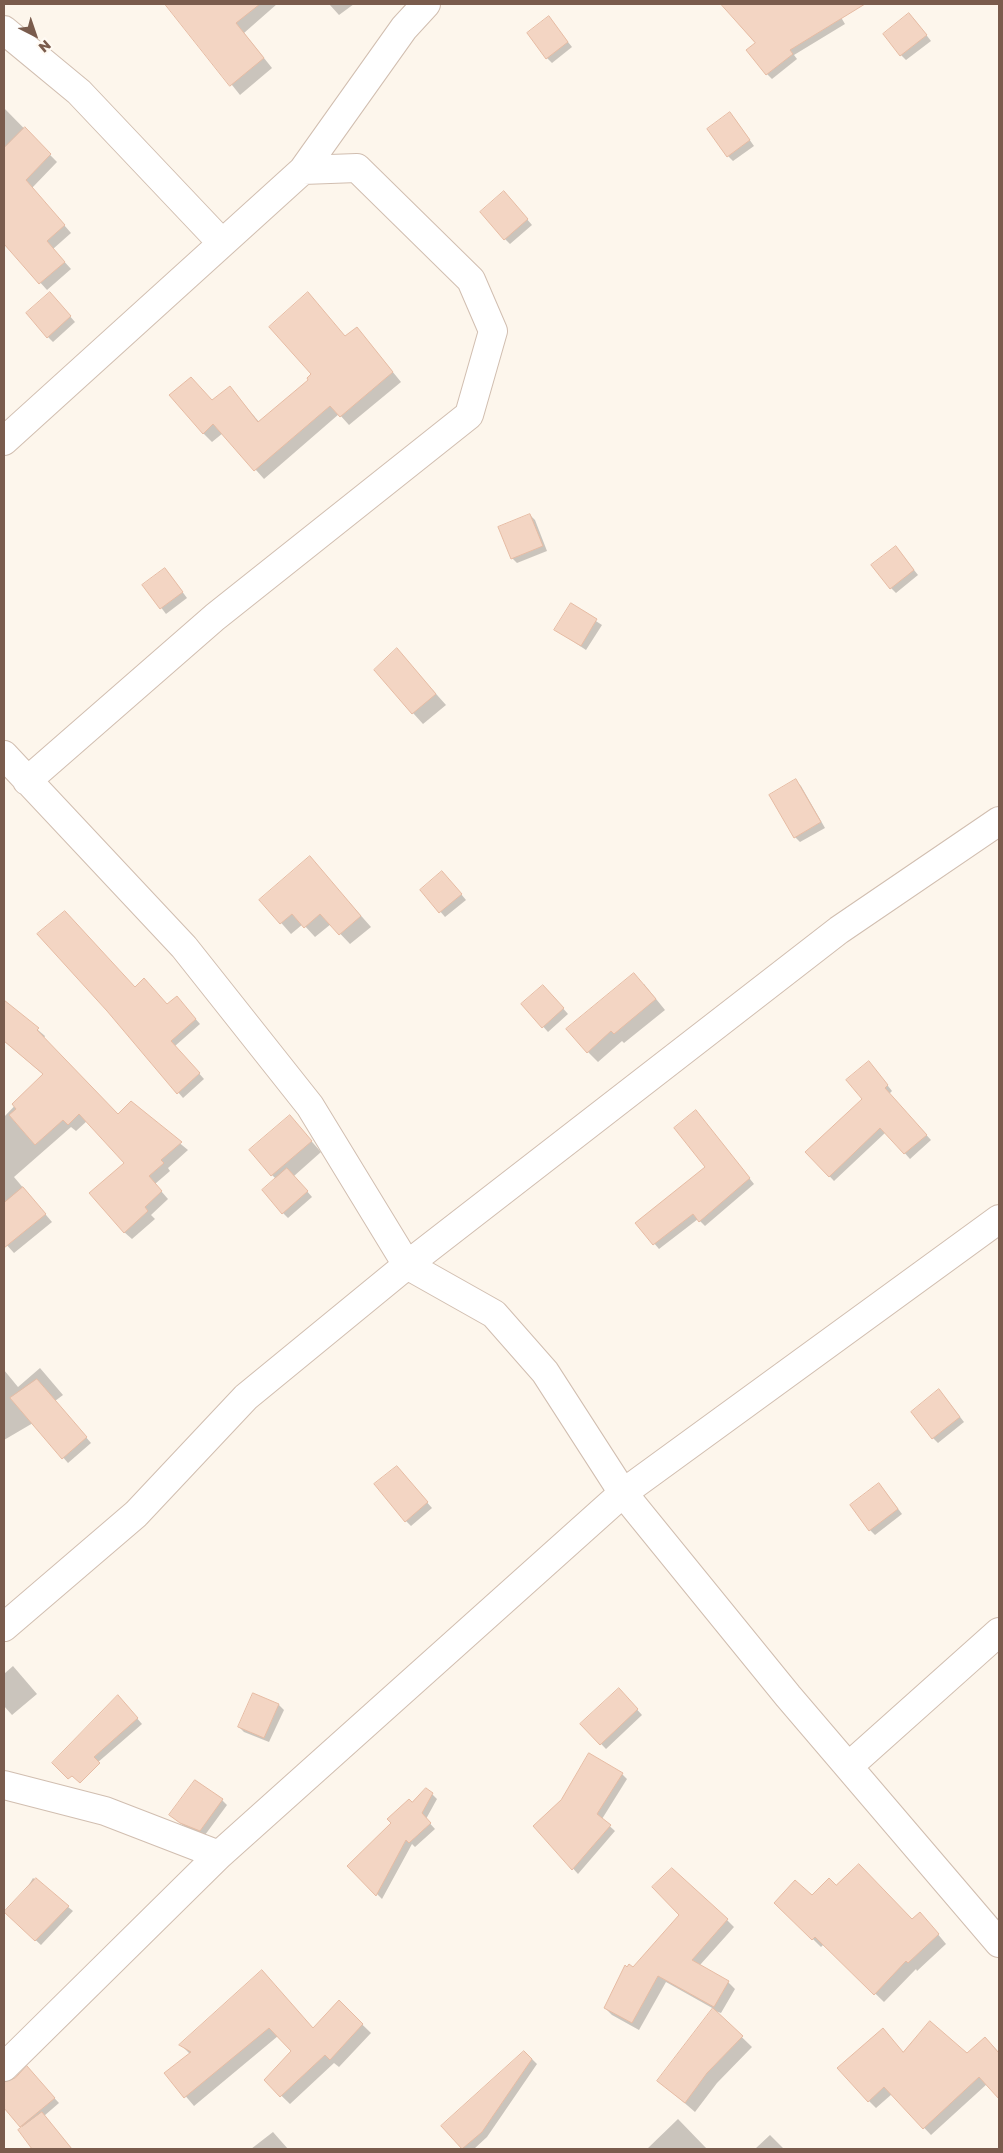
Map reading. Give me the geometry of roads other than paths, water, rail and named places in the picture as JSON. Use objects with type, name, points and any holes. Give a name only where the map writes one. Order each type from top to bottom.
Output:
[{"type":"street","points":[[4,441],[303,170],[404,28],[426,4]]},
{"type":"street","points":[[4,30],[80,92],[222,244]]},
{"type":"street","points":[[27,781],[215,617],[470,414],[493,332],[471,280],[358,168],[303,170]]},
{"type":"street","points":[[4,755],[184,947],[304,1098],[407,1265],[494,1314],[545,1372],[623,1493],[788,1696],[999,1942]]},
{"type":"street","points":[[4,1627],[136,1514],[246,1397],[407,1265],[839,930],[999,821]]},
{"type":"street","points":[[4,2067],[219,1855],[623,1493],[999,1219]]},
{"type":"street","points":[[849,1766],[999,1632]]},
{"type":"street","points":[[4,1785],[105,1811],[219,1855]]}]
